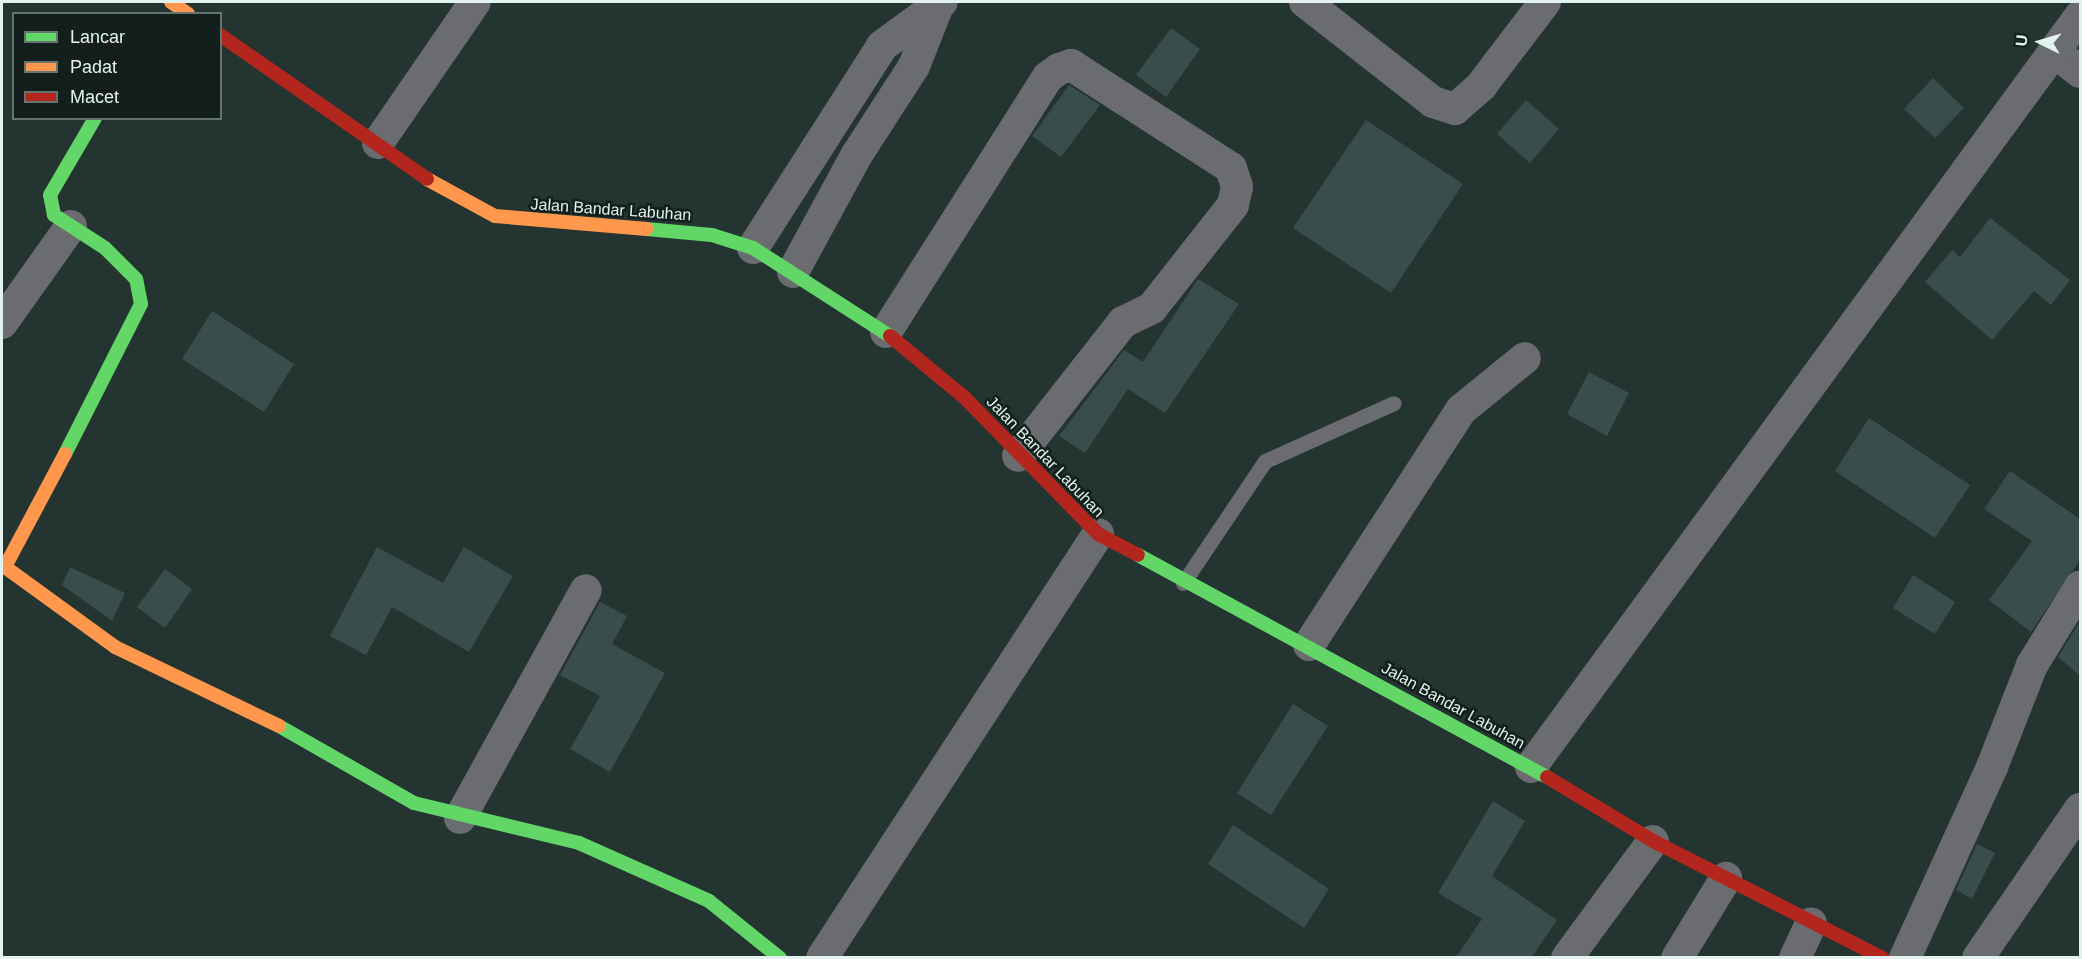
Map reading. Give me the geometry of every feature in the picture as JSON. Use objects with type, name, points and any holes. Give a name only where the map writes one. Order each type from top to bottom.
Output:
[{"type":"main road","points":[[169,2],[185,12]]},
{"type":"main road","name":"Jalan Bandar Labuhan","points":[[222,36],[378,142],[424,177],[495,216],[712,235],[753,248],[886,332],[964,397],[1018,456],[1098,534],[1183,583],[1309,645],[1531,767],[1653,841],[1811,923],[1883,957]]},
{"type":"main road","points":[[93,120],[51,195],[54,215],[105,248],[136,279],[141,304],[3,569],[115,647],[266,718],[414,803],[460,818],[579,843],[709,900],[780,957]]},
{"type":"street","points":[[378,142],[475,2]]},
{"type":"street","points":[[1305,2],[1432,102],[1455,109],[1481,86],[1545,2]]},
{"type":"street","points":[[753,248],[882,46],[939,5]]},
{"type":"street","points":[[793,272],[856,156],[914,66],[939,5]]},
{"type":"street","points":[[1531,767],[2080,16]]},
{"type":"street","points":[[2054,51],[2080,72]]},
{"type":"street","points":[[886,332],[1048,77],[1059,69],[1071,65],[1231,168],[1238,187],[1233,205],[1152,308],[1123,322],[1018,456]]},
{"type":"street","points":[[2,323],[71,226]]},
{"type":"street","points":[[1309,645],[1461,410],[1525,358]]},
{"type":"street","points":[[822,957],[1098,534]]},
{"type":"street","points":[[1905,957],[1992,767],[2032,664],[2080,587]]},
{"type":"street","points":[[460,818],[586,590]]},
{"type":"street","points":[[1978,957],[2080,809]]},
{"type":"street","points":[[1567,957],[1653,841]]},
{"type":"street","points":[[1677,957],[1726,878]]},
{"type":"street","points":[[1795,957],[1811,923]]},
{"type":"lane","points":[[1183,583],[1265,461],[1394,403]]},
{"type":"building","points":[[1171,28],[1200,49],[1166,97],[1136,75]]},
{"type":"building","points":[[1933,78],[1964,108],[1935,138],[1904,109]]},
{"type":"building","points":[[1069,85],[1100,105],[1061,157],[1032,136]]},
{"type":"building","points":[[1526,100],[1559,129],[1530,163],[1497,134]]},
{"type":"building","points":[[1366,120],[1463,184],[1391,293],[1293,228]]},
{"type":"building","points":[[1990,218],[2070,280],[2051,305],[2034,291],[1992,340],[1925,282],[1952,250],[1960,257]]},
{"type":"building","points":[[1198,279],[1239,304],[1165,413],[1128,389],[1085,453],[1059,436],[1124,350],[1143,362]]},
{"type":"building","points":[[212,311],[294,364],[264,412],[182,359]]},
{"type":"building","points":[[1589,372],[1629,393],[1607,436],[1567,414]]},
{"type":"building","points":[[1869,418],[1970,485],[1935,538],[1835,471]]},
{"type":"building","points":[[2010,471],[2080,519],[2080,560],[2031,632],[1989,600],[2032,541],[1984,509]]},
{"type":"building","points":[[377,547],[443,583],[464,547],[513,576],[469,652],[392,607],[366,655],[330,636]]},
{"type":"building","points":[[70,567],[125,593],[112,621],[62,585]]},
{"type":"building","points":[[165,569],[192,589],[165,628],[137,607]]},
{"type":"building","points":[[1913,575],[1955,602],[1935,634],[1893,608]]},
{"type":"building","points":[[600,602],[627,616],[612,644],[665,673],[610,772],[570,749],[600,696],[560,675]]},
{"type":"building","points":[[2080,621],[2080,676],[2058,657]]},
{"type":"building","points":[[1293,704],[1328,726],[1271,815],[1237,793]]},
{"type":"building","points":[[1493,801],[1525,821],[1492,876],[1557,920],[1532,957],[1456,957],[1482,919],[1438,893]]},
{"type":"building","points":[[1233,825],[1329,889],[1304,928],[1208,864]]},
{"type":"building","points":[[1977,844],[1995,853],[1972,899],[1956,890]]},
{"type":"traffic: fast","points":[[65,454],[141,304],[136,279],[105,248],[54,215],[50,195],[94,120]]},
{"type":"traffic: fast","points":[[646,229],[712,235],[753,248],[890,336]]},
{"type":"traffic: fast","points":[[1138,555],[1547,777]]},
{"type":"traffic: fast","points":[[279,726],[414,803],[579,843],[709,901],[780,958]]},
{"type":"traffic: slow","points":[[171,2],[185,12]]},
{"type":"traffic: slow","points":[[427,179],[495,216],[646,229]]},
{"type":"traffic: slow","points":[[65,454],[5,567],[115,647],[279,726]]},
{"type":"traffic: jam","points":[[222,36],[427,179]]},
{"type":"traffic: jam","points":[[890,336],[964,397],[1098,534],[1138,555]]},
{"type":"traffic: jam","points":[[1547,777],[1653,841],[1883,958]]}]
